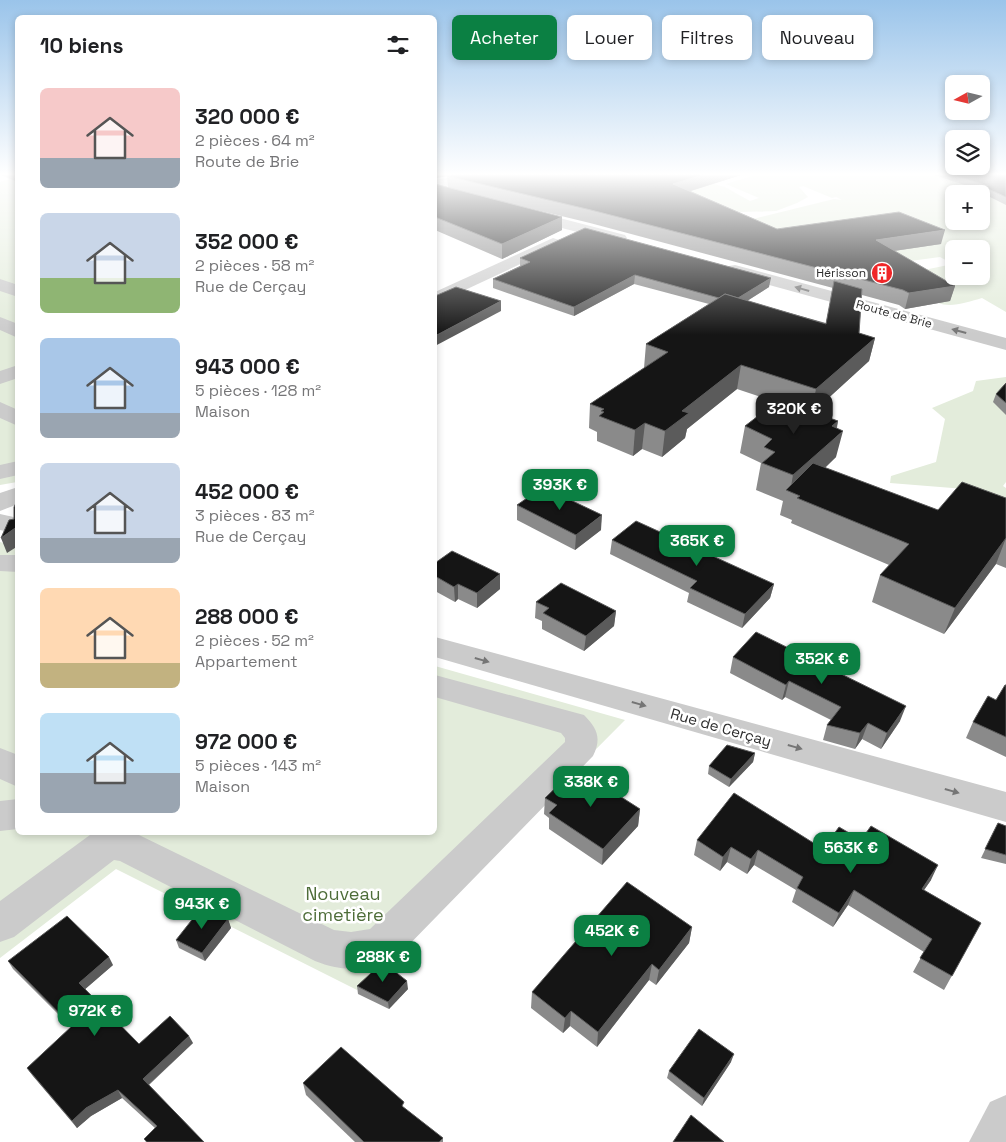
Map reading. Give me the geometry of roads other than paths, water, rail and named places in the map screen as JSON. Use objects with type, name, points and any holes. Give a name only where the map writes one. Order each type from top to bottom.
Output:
[{"type":"street","points":[[437,298],[583,228]]},
{"type":"street","points":[[585,228],[631,241]]},
{"type":"street","name":"Route de Brie","points":[[717,265],[1006,344]]},
{"type":"street","points":[[0,378],[15,372]]},
{"type":"street","points":[[0,409],[15,417]]},
{"type":"street","points":[[0,432],[15,425]]},
{"type":"street","points":[[0,472],[15,469]]},
{"type":"street","points":[[0,503],[15,496]]},
{"type":"street","points":[[0,522],[15,525]]},
{"type":"street","points":[[0,563],[15,564]]},
{"type":"street","name":"Rue de Cerçay","points":[[437,648],[1006,807]]},
{"type":"street","points":[[0,924],[118,839],[330,948],[352,953],[366,951],[384,943],[581,748],[582,734],[572,724],[437,687]]},
{"type":"street","points":[[0,761],[15,772]]},
{"type":"street","points":[[0,816],[15,814]]},
{"type":"street","points":[[993,1142],[1006,1118]]},
{"type":"place","name":"Hérisson","points":[[882,273]]},
{"type":"park label","name":"Nouveau cimetière","points":[[343,903]]}]
